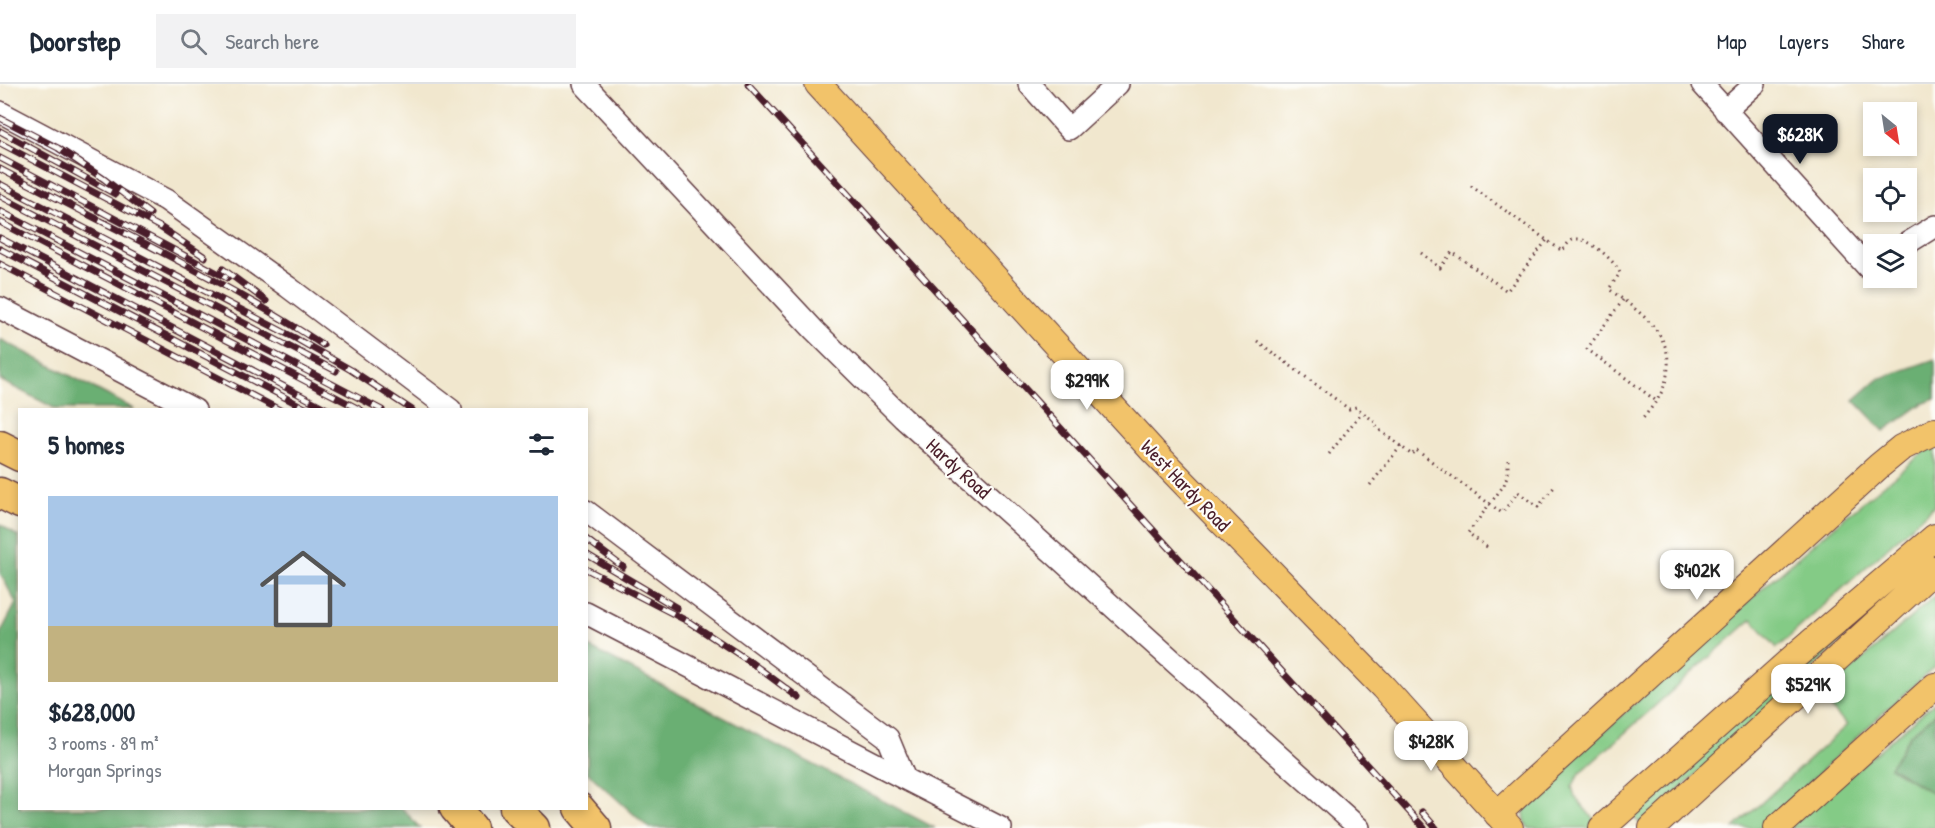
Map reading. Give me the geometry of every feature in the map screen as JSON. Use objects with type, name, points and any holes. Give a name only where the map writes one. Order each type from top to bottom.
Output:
[{"type":"highway","points":[[0,446],[18,455]]},
{"type":"highway","points":[[0,493],[18,502]]},
{"type":"highway","points":[[457,810],[472,828]]},
{"type":"highway","points":[[517,810],[535,828]]},
{"type":"highway","points":[[581,810],[596,828]]},
{"type":"main road","name":"West Hardy Road","points":[[818,84],[1153,451],[1383,687],[1504,821]]},
{"type":"main road","points":[[1504,821],[1879,466],[1901,448],[1933,433]]},
{"type":"main road","points":[[1602,828],[1794,657],[1935,537]]},
{"type":"main road","points":[[1652,828],[1935,569]]},
{"type":"main road","points":[[1777,828],[1935,686]]},
{"type":"street","name":"Hardy Road","points":[[584,84],[814,330],[903,418],[1359,828]]},
{"type":"street","points":[[1029,84],[1069,129],[1118,84]]},
{"type":"street","points":[[1702,84],[1863,259]]},
{"type":"street","points":[[1725,111],[1755,84]]},
{"type":"street","points":[[0,112],[166,200],[288,287],[448,408]]},
{"type":"street","points":[[1917,237],[1935,226]]},
{"type":"street","points":[[0,308],[191,408]]},
{"type":"street","points":[[588,513],[888,738],[905,779]]},
{"type":"street","points":[[588,614],[1001,828]]},
{"type":"path","points":[[1470,186],[1562,251],[1574,239],[1584,239],[1615,263],[1620,273],[1609,290],[1656,327],[1666,347],[1668,372],[1664,387],[1641,421]]},
{"type":"path","points":[[1421,253],[1440,268],[1452,252],[1507,291],[1547,240]]},
{"type":"path","points":[[1623,300],[1587,349],[1656,400]]},
{"type":"path","points":[[1257,340],[1349,409],[1356,407],[1375,422],[1377,428],[1412,455],[1416,450],[1503,513],[1518,492],[1538,507],[1555,486]]},
{"type":"path","points":[[1329,454],[1362,412]]},
{"type":"path","points":[[1370,485],[1401,446]]},
{"type":"path","points":[[1487,547],[1468,533],[1507,479],[1508,460]]},
{"type":"green space","points":[[0,339],[132,408],[54,408],[0,380]]},
{"type":"green space","points":[[1935,359],[1935,399],[1922,404],[1884,431],[1854,400],[1878,379]]},
{"type":"green space","points":[[1935,448],[1935,505],[1777,648],[1752,619],[1579,774],[1572,787],[1575,797],[1601,828],[1528,828],[1524,811],[1533,796],[1777,576],[1877,490],[1928,449]]},
{"type":"green space","points":[[0,524],[18,536],[18,810],[404,810],[420,828],[0,828],[0,634],[16,603],[0,573]]},
{"type":"green space","points":[[1935,546],[1935,556],[1641,825],[1629,813]]},
{"type":"green space","points":[[1935,596],[1935,666],[1762,828],[1734,828],[1847,725],[1820,697]]},
{"type":"green space","points":[[588,647],[935,828],[649,828],[588,773]]},
{"type":"green space","points":[[1935,702],[1935,714],[1911,734],[1890,767],[1935,795],[1935,828],[1788,828]]},
{"type":"green space","points":[[1935,714],[1935,795],[1890,767],[1911,734]]},
{"type":"railway","points":[[748,84],[1424,828]]},
{"type":"railway","points":[[0,118],[58,148],[150,214]]},
{"type":"railway","points":[[0,131],[115,194]]},
{"type":"railway","points":[[0,143],[160,227],[205,257]]},
{"type":"railway","points":[[0,158],[227,278]]},
{"type":"railway","points":[[0,169],[245,297],[323,345]]},
{"type":"railway","points":[[0,184],[295,338],[351,370],[409,408]]},
{"type":"railway","points":[[0,196],[336,371]]},
{"type":"railway","points":[[0,211],[378,408]]},
{"type":"railway","points":[[0,222],[357,408]]},
{"type":"railway","points":[[0,238],[325,408]]},
{"type":"railway","points":[[0,249],[305,408]]},
{"type":"railway","points":[[0,264],[276,408]]},
{"type":"railway","points":[[223,269],[266,301]]},
{"type":"railway","points":[[588,541],[623,567]]},
{"type":"railway","points":[[588,555],[677,608]]},
{"type":"railway","points":[[588,570],[689,622],[749,661],[799,698]]},
{"type":"railway","points":[[1422,812],[1436,828]]}]
